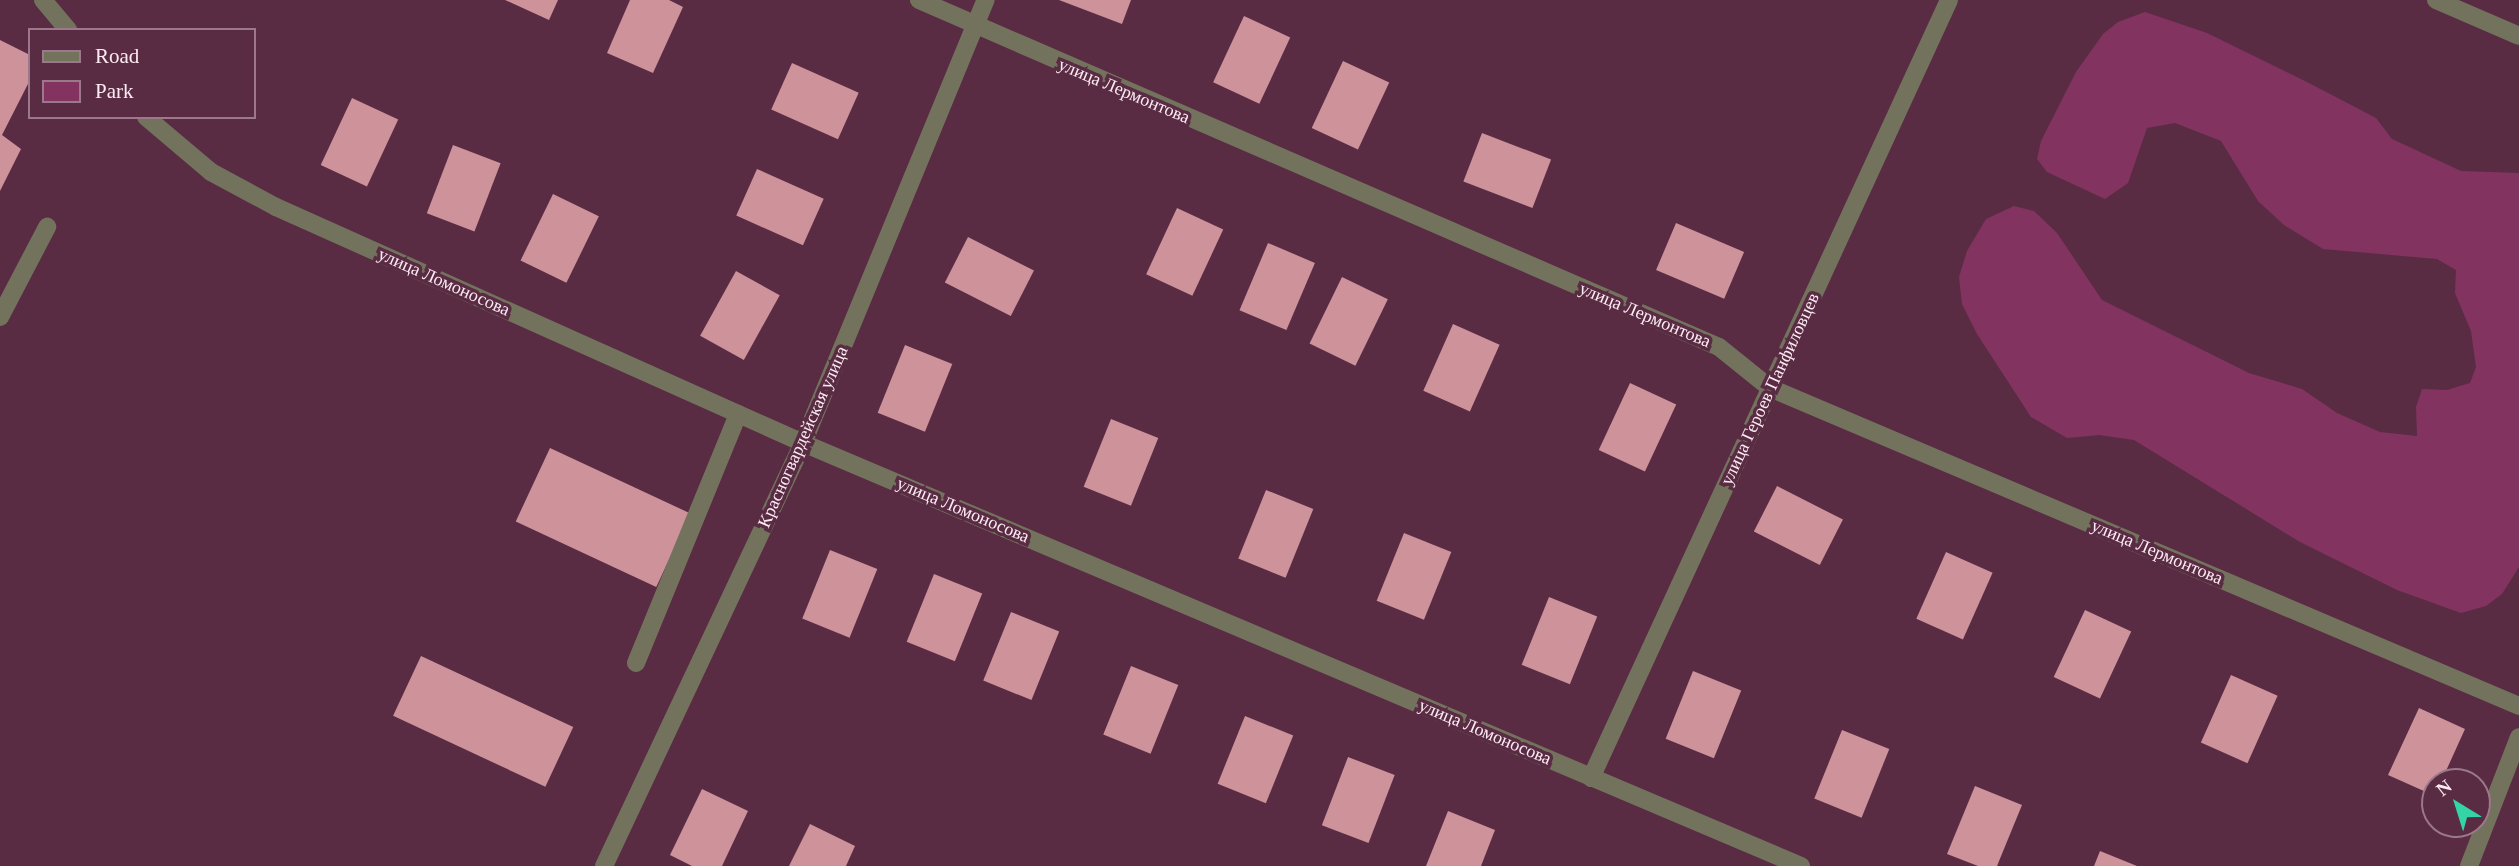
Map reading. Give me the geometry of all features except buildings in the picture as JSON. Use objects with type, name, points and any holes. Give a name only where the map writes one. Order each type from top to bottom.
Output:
[{"type":"street","points":[[43,0],[66,28]]},
{"type":"street","name":"улица Лермонтова","points":[[919,0],[976,27],[1720,347],[1770,388],[2519,706]]},
{"type":"street","name":"Красногвардейская улица","points":[[604,866],[803,443],[986,0]]},
{"type":"street","name":"улица Героев Панфиловцев","points":[[1591,778],[1949,0]]},
{"type":"street","points":[[2436,0],[2519,36]]},
{"type":"street","name":"улица Ломоносова","points":[[148,119],[211,172],[276,207],[803,443],[1801,866]]},
{"type":"street","points":[[0,317],[47,228]]},
{"type":"street","points":[[636,663],[738,414]]},
{"type":"street","points":[[2469,866],[2519,737]]},
{"type":"green space","points":[[2145,12],[2207,33],[2307,82],[2376,118],[2392,139],[2461,171],[2519,173],[2519,567],[2502,594],[2486,606],[2461,613],[2397,590],[2300,542],[2134,440],[2099,435],[2067,438],[2031,417],[1977,334],[1962,304],[1959,277],[1967,251],[1986,219],[2014,206],[2034,211],[2057,233],[2102,300],[2249,373],[2302,389],[2337,413],[2380,432],[2417,436],[2416,407],[2422,389],[2447,390],[2470,383],[2476,367],[2471,331],[2455,293],[2456,270],[2437,259],[2323,249],[2284,225],[2258,201],[2221,141],[2175,123],[2147,128],[2128,183],[2105,199],[2047,172],[2037,159],[2041,141],[2076,72],[2103,34],[2118,22]]}]
